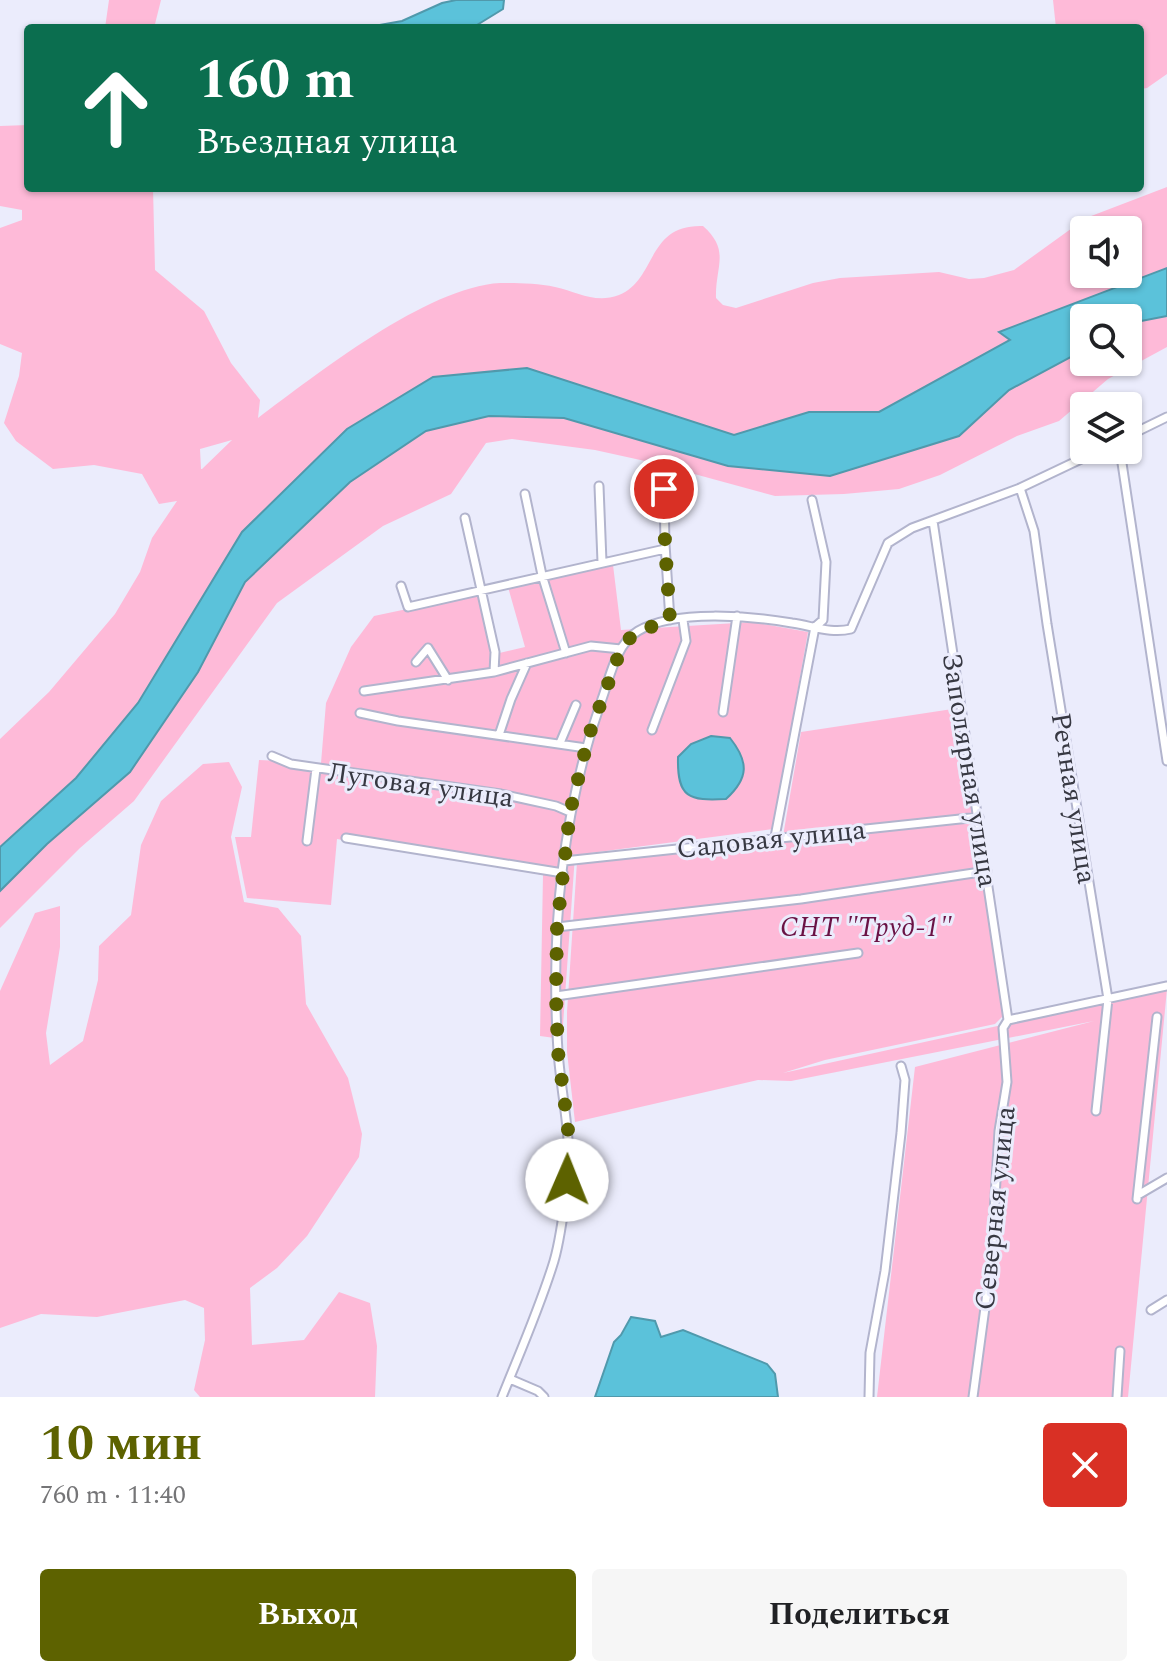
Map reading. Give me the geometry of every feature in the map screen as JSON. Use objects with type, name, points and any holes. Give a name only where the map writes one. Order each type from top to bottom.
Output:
[{"type":"street","points":[[1142,429],[1167,417]]},
{"type":"street","points":[[502,1397],[555,1259],[567,1180],[568,1128],[558,1052],[556,996],[557,927],[564,861],[570,812],[586,748],[621,649],[634,633],[670,620],[737,616],[836,633],[851,629],[888,543],[912,528],[1020,488],[1071,464]]},
{"type":"street","points":[[1122,464],[1167,761]]},
{"type":"street","points":[[599,486],[602,562]]},
{"type":"street","name":"Речная улица","points":[[1020,488],[1034,531],[1108,999],[1096,1111]]},
{"type":"street","points":[[664,489],[670,620]]},
{"type":"street","points":[[525,494],[542,575],[566,653]]},
{"type":"street","points":[[775,837],[815,627],[823,620],[826,562],[812,500]]},
{"type":"street","points":[[465,518],[495,652],[494,672]]},
{"type":"street","name":"Заполярная улица","points":[[933,521],[1008,1020]]},
{"type":"street","points":[[401,586],[408,607],[665,549]]},
{"type":"street","points":[[723,712],[737,616]]},
{"type":"street","points":[[652,730],[686,641],[683,620]]},
{"type":"street","points":[[364,691],[494,672],[591,646],[621,649]]},
{"type":"street","points":[[416,662],[428,648],[448,680]]},
{"type":"street","points":[[499,735],[527,663]]},
{"type":"street","points":[[560,743],[576,705]]},
{"type":"street","points":[[360,713],[586,748]]},
{"type":"street","name":"Луговая улица","points":[[272,756],[316,769],[501,794],[570,812]]},
{"type":"street","points":[[307,841],[316,769]]},
{"type":"street","name":"Садовая улица","points":[[564,861],[979,817]]},
{"type":"street","points":[[346,838],[563,873]]},
{"type":"street","points":[[557,927],[801,899],[987,871]]},
{"type":"street","points":[[556,996],[858,953]]},
{"type":"street","points":[[1008,1020],[1167,986]]},
{"type":"street","points":[[1157,1017],[1137,1197],[1167,1178]]},
{"type":"street","name":"Северная улица","points":[[973,1397],[991,1263],[999,1131],[1007,1082],[1003,1028],[1008,1020]]},
{"type":"street","points":[[869,1397],[870,1353],[885,1271],[901,1133],[905,1080],[901,1066]]},
{"type":"street","points":[[1151,1310],[1167,1300]]},
{"type":"street","points":[[1117,1397],[1120,1351]]},
{"type":"street","points":[[510,1379],[538,1391],[544,1397]]},
{"type":"green space","points":[[109,0],[161,0],[155,24],[106,24]]},
{"type":"green space","points":[[1053,0],[1167,0],[1167,74],[1144,88],[1144,24],[1056,24]]},
{"type":"green space","points":[[24,125],[24,192],[153,192],[155,270],[204,311],[231,363],[260,400],[258,418],[374,336],[407,316],[471,288],[500,283],[528,284],[555,287],[594,298],[619,295],[640,278],[661,243],[685,228],[703,226],[712,235],[720,259],[716,298],[723,305],[736,308],[813,283],[840,278],[939,272],[969,279],[984,278],[1014,270],[1070,230],[1070,288],[1142,288],[1142,216],[1091,216],[1167,187],[1167,347],[1142,361],[1142,304],[1070,304],[1070,376],[1114,376],[1093,392],[1070,392],[1070,412],[1059,421],[1017,436],[940,475],[899,489],[775,496],[595,450],[512,439],[486,443],[451,494],[383,526],[277,603],[134,801],[80,848],[0,928],[0,739],[49,692],[115,614],[140,572],[152,538],[177,501],[159,504],[142,474],[94,465],[53,469],[16,441],[4,423],[19,376],[22,353],[0,344],[0,228],[22,220],[22,210],[0,206],[0,126]],"holes":[[[232,440],[202,469],[200,449]]]},
{"type":"green space","points":[[613,565],[621,630],[753,622],[808,632],[773,829],[575,855],[562,1039],[540,1036],[543,875],[337,839],[331,905],[247,898],[235,837],[251,837],[259,760],[321,763],[326,703],[351,647],[374,616],[478,594],[495,654],[525,647],[508,587]]},
{"type":"green space","name":"СНТ \"Труд-1\"","points":[[959,708],[1003,1016],[995,1024],[825,1060],[783,1073],[1167,989],[1128,1397],[877,1397],[915,1067],[1094,1021],[791,1081],[758,1080],[575,1122],[567,1052],[567,1012],[577,862],[783,836],[801,732]]},
{"type":"green space","points":[[229,762],[242,787],[231,837],[244,902],[278,908],[301,936],[306,1004],[348,1078],[362,1134],[359,1157],[307,1236],[277,1268],[250,1288],[252,1345],[304,1340],[339,1292],[370,1303],[377,1346],[375,1397],[200,1397],[194,1390],[205,1340],[204,1308],[185,1300],[97,1317],[41,1314],[0,1328],[0,991],[35,913],[60,906],[60,947],[46,1033],[50,1065],[83,1041],[98,980],[99,946],[131,915],[141,845],[161,801],[203,764]]},
{"type":"water","points":[[504,0],[503,9],[479,24],[385,24],[402,21],[442,3]]},
{"type":"water","points":[[1167,268],[1167,316],[1142,321],[1142,304],[1072,304],[1114,288],[1142,288],[1142,278]]},
{"type":"water","points":[[1070,305],[1070,357],[1009,390],[959,436],[830,476],[728,466],[564,418],[489,416],[426,431],[350,482],[245,582],[198,672],[130,772],[47,844],[0,891],[0,847],[76,778],[138,703],[242,532],[347,429],[433,377],[527,368],[734,435],[809,412],[879,412],[1010,340],[999,332]]},
{"type":"water","points":[[711,736],[730,738],[743,762],[744,770],[739,784],[726,799],[694,797],[683,789],[680,781],[678,757],[691,744]]},
{"type":"water","points":[[631,1317],[655,1321],[661,1337],[683,1330],[767,1364],[775,1374],[778,1397],[595,1397],[614,1342]]},
{"type":"route","points":[[567,1180],[568,1128],[558,1052],[556,996],[557,927],[570,812],[589,735],[621,649],[634,633],[670,620],[664,489]]}]
